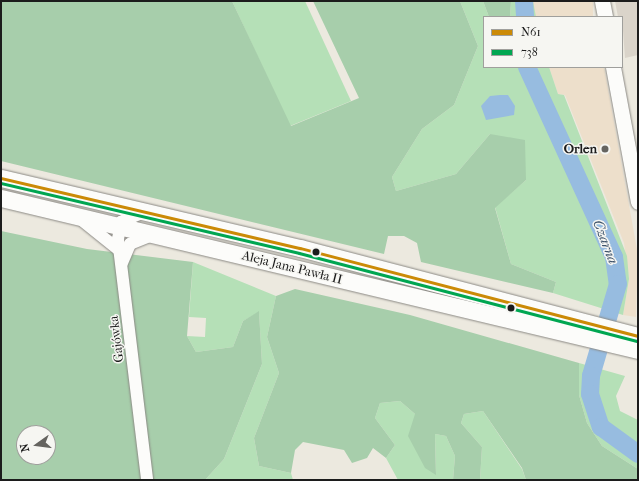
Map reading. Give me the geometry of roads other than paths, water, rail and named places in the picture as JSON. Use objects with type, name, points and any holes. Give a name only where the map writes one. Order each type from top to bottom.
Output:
[{"type":"main road","name":"Aleja Jana Pawła II","points":[[1,178],[388,266],[584,330]]},
{"type":"main road","name":"Aleja Jana Pawła II","points":[[1,198],[584,330]]},
{"type":"main road","points":[[584,330],[617,338],[638,350]]},
{"type":"main road","points":[[617,338],[638,336]]},
{"type":"street","points":[[602,1],[605,16]]},
{"type":"street","points":[[613,68],[638,202]]},
{"type":"street","points":[[119,225],[131,215],[146,212]]},
{"type":"street","points":[[72,214],[120,250]]},
{"type":"street","name":"Gajówka","points":[[119,225],[120,250],[147,480]]},
{"type":"street","points":[[122,264],[134,240],[156,234]]},
{"type":"water","points":[[508,95],[515,106],[514,115],[486,120],[481,106],[490,96]]},
{"type":"waterway","name":"Czarna","points":[[524,1],[525,16]]},
{"type":"waterway","name":"Czarna","points":[[527,68],[614,257],[618,284],[591,376],[590,394],[601,427],[638,454]]},
{"type":"place","name":"Orlen","points":[[605,149]]}]
